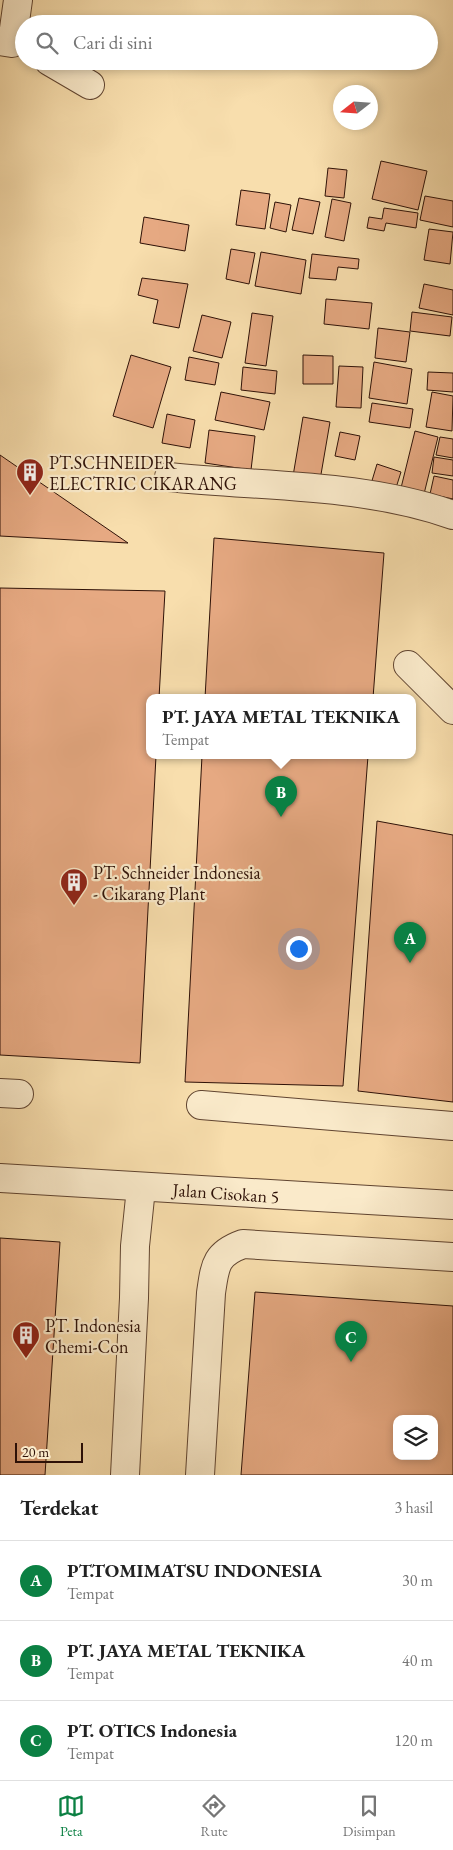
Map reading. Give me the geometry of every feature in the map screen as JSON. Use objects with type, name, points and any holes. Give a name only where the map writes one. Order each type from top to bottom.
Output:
[{"type":"street","points":[[16,15],[18,0]]},
{"type":"street","points":[[12,44],[15,22]]},
{"type":"street","points":[[64,70],[90,85]]},
{"type":"street","points":[[169,476],[354,492],[409,502],[453,514]]},
{"type":"street","points":[[408,665],[453,710]]},
{"type":"street","points":[[201,1105],[453,1126]]},
{"type":"street","name":"Jalan Cisokan 5","points":[[0,1178],[141,1188],[453,1205]]},
{"type":"street","points":[[125,1475],[135,1246],[141,1188]]},
{"type":"street","points":[[200,1475],[211,1294],[215,1266],[226,1250],[243,1244],[453,1257]]},
{"type":"building","points":[[381,161],[427,171],[418,210],[372,199]]},
{"type":"building","points":[[328,168],[347,170],[344,198],[325,196]]},
{"type":"building","points":[[241,190],[270,194],[265,229],[236,225]]},
{"type":"building","points":[[425,196],[453,201],[453,227],[420,220]]},
{"type":"building","points":[[299,198],[320,202],[313,234],[292,230]]},
{"type":"building","points":[[332,199],[351,203],[344,241],[325,237]]},
{"type":"building","points":[[275,202],[291,205],[286,232],[270,228]]},
{"type":"building","points":[[384,208],[418,213],[416,228],[386,223],[384,231],[367,228],[369,217],[382,219]]},
{"type":"building","points":[[144,217],[189,225],[185,251],[140,243]]},
{"type":"building","points":[[429,229],[453,232],[450,264],[424,260]]},
{"type":"building","points":[[231,249],[255,253],[249,284],[226,279]]},
{"type":"building","points":[[261,252],[306,260],[301,294],[255,286]]},
{"type":"building","points":[[312,254],[359,259],[358,269],[338,267],[336,280],[309,278]]},
{"type":"building","points":[[142,278],[188,284],[179,328],[153,323],[158,300],[138,295]]},
{"type":"building","points":[[424,284],[453,290],[453,315],[419,308]]},
{"type":"building","points":[[326,299],[372,303],[369,329],[324,324]]},
{"type":"building","points":[[412,312],[452,317],[450,336],[410,331]]},
{"type":"building","points":[[252,313],[273,316],[266,366],[245,363]]},
{"type":"building","points":[[202,315],[231,322],[222,358],[193,351]]},
{"type":"building","points":[[378,328],[410,332],[406,362],[375,358]]},
{"type":"building","points":[[131,355],[171,367],[153,428],[113,416]]},
{"type":"building","points":[[303,355],[333,356],[333,384],[303,384]]},
{"type":"building","points":[[189,357],[219,363],[215,385],[185,380]]},
{"type":"building","points":[[374,362],[412,369],[407,404],[369,398]]},
{"type":"building","points":[[339,366],[363,367],[361,408],[336,407]]},
{"type":"building","points":[[243,367],[277,371],[275,394],[241,390]]},
{"type":"building","points":[[428,372],[453,373],[453,392],[427,390]]},
{"type":"building","points":[[221,392],[270,402],[264,430],[215,420]]},
{"type":"building","points":[[432,392],[453,396],[452,431],[426,427]]},
{"type":"building","points":[[372,403],[413,409],[410,428],[369,422]]},
{"type":"building","points":[[167,414],[195,420],[190,448],[162,443]]},
{"type":"building","points":[[303,417],[330,422],[319,486],[292,482]]},
{"type":"building","points":[[209,430],[255,436],[251,470],[205,463]]},
{"type":"building","points":[[415,431],[438,437],[423,498],[400,492]]},
{"type":"building","points":[[340,432],[360,436],[355,460],[335,456]]},
{"type":"building","points":[[440,437],[453,439],[453,458],[436,455]]},
{"type":"building","name":"PT.SCHNEIDER ELECTRIC CIKARANG","points":[[0,455],[128,543],[0,536]]},
{"type":"building","points":[[434,457],[453,460],[453,476],[432,473]]},
{"type":"building","points":[[377,464],[401,472],[395,491],[371,484]]},
{"type":"building","points":[[434,476],[453,480],[453,499],[430,494]]},
{"type":"building","points":[[214,538],[384,553],[373,694],[205,694]]},
{"type":"building","name":"PT. Schneider Indonesia - Cikarang Plant","points":[[0,588],[165,591],[159,694],[146,694],[146,759],[156,759],[140,1063],[0,1055]]},
{"type":"building","points":[[202,759],[368,759],[343,1086],[185,1082]]},
{"type":"building","points":[[377,821],[453,835],[453,1102],[358,1091]]},
{"type":"building","name":"PT. Indonesia Chemi-Con","points":[[0,1238],[60,1242],[45,1475],[0,1475]]},
{"type":"building","points":[[255,1292],[453,1306],[453,1475],[241,1475]]},
{"type":"place","name":"PT.SCHNEIDER ELECTRIC CIKARANG","points":[[30,496]]},
{"type":"place","name":"PT. JAYA METAL TEKNIKA","points":[[281,817]]},
{"type":"place","name":"PT. Schneider Indonesia - Cikarang Plant","points":[[74,906]]},
{"type":"place","name":"PT.TOMIMATSU INDONESIA","points":[[410,963]]},
{"type":"place","name":"PT. Indonesia Chemi-Con","points":[[26,1359]]},
{"type":"place","name":"PT. OTICS Indonesia","points":[[351,1362]]}]
